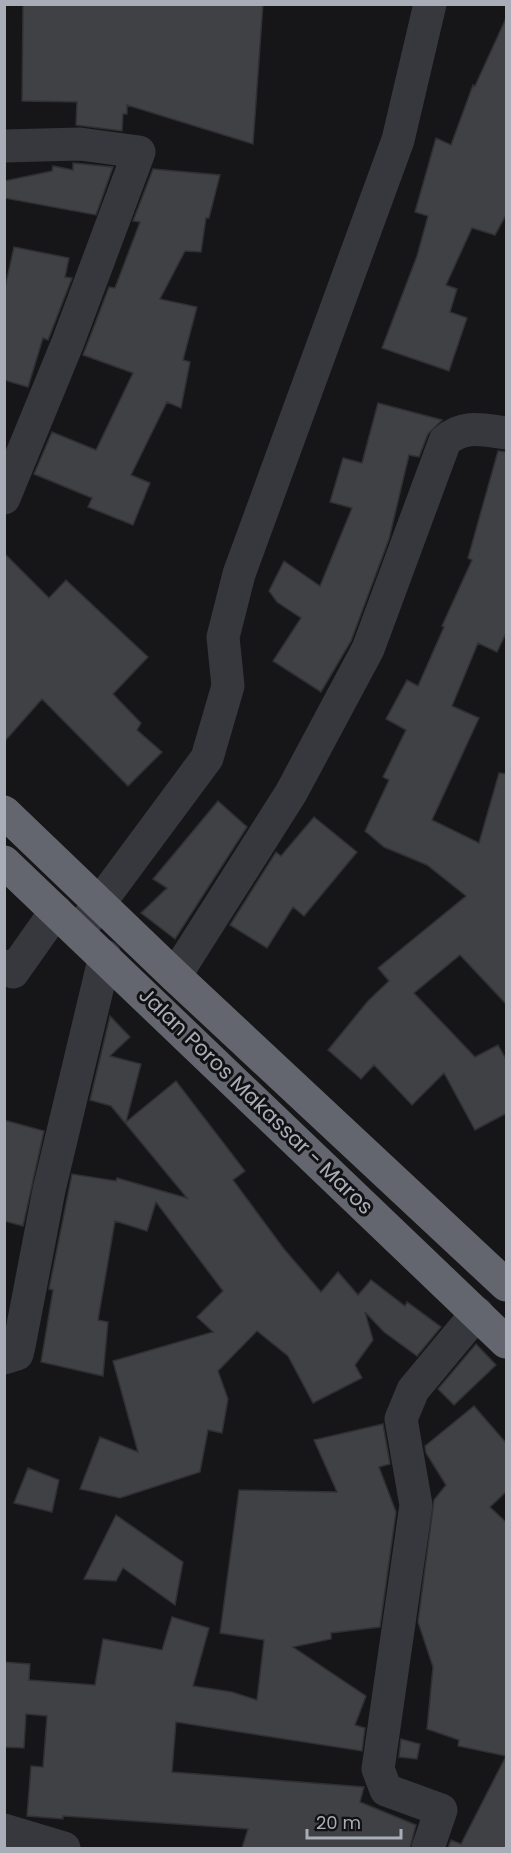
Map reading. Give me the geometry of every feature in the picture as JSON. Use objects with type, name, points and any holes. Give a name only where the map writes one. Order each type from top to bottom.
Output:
[{"type":"highway","name":"Jalan Poros Makassar - Maros","points":[[4,812],[175,976],[504,1280]]},
{"type":"highway","name":"Jalan Poros Makassar - Maros","points":[[4,862],[507,1342]]},
{"type":"street","points":[[4,966],[13,972],[67,921],[101,903],[207,758],[228,686],[223,637],[238,574],[398,140],[430,4]]},
{"type":"street","points":[[4,146],[80,144],[139,152],[68,342],[4,498]]},
{"type":"street","points":[[175,976],[291,793],[368,649],[445,441],[455,432],[471,428],[507,433]]},
{"type":"street","points":[[4,1358],[17,1354],[20,1346],[49,1190],[105,956]]},
{"type":"street","points":[[428,1848],[441,1810],[387,1790],[378,1769],[416,1505],[401,1419],[413,1390],[477,1313]]},
{"type":"street","points":[[4,1830],[64,1848]]},
{"type":"building","points":[[23,4],[263,4],[253,144],[127,105],[127,114],[123,114],[122,131],[76,125],[77,102],[22,101]]},
{"type":"building","points":[[507,16],[507,213],[495,235],[472,228],[446,285],[457,289],[450,312],[467,318],[449,371],[382,348],[417,256],[428,216],[415,212],[436,138],[451,145],[473,85],[475,86]]},
{"type":"building","points":[[73,163],[113,167],[96,215],[4,198],[4,181],[52,171],[53,166],[73,170]]},
{"type":"building","points":[[153,169],[220,175],[209,218],[206,218],[201,252],[185,251],[160,299],[197,307],[183,360],[190,362],[181,408],[167,402],[131,475],[150,483],[133,525],[88,507],[92,498],[34,474],[52,432],[96,450],[133,373],[83,355],[109,287],[115,288],[140,222],[133,221]]},
{"type":"building","points":[[14,247],[69,258],[65,277],[72,278],[48,340],[43,338],[28,387],[4,380],[4,292]]},
{"type":"building","points":[[378,403],[442,420],[428,434],[419,457],[409,455],[389,539],[351,641],[321,692],[273,661],[301,618],[277,602],[269,591],[284,561],[320,586],[352,508],[330,502],[343,458],[362,463]]},
{"type":"building","points":[[498,451],[507,452],[507,631],[497,652],[478,643],[452,706],[479,718],[432,820],[479,843],[499,773],[507,774],[507,1005],[460,955],[414,993],[475,1057],[498,1045],[507,1061],[507,1113],[475,1130],[444,1073],[412,1105],[374,1065],[361,1079],[328,1050],[368,1001],[389,981],[378,968],[466,896],[427,865],[384,847],[365,831],[389,780],[383,777],[406,730],[386,719],[407,680],[418,686],[472,560],[468,558]]},
{"type":"building","points":[[4,553],[49,598],[66,580],[148,657],[113,694],[141,723],[137,730],[162,752],[128,786],[42,699],[4,742]]},
{"type":"building","points":[[218,801],[247,827],[175,939],[141,913],[167,888],[153,879]]},
{"type":"building","points":[[314,817],[357,852],[304,916],[293,907],[267,948],[230,925],[276,852],[281,856]]},
{"type":"building","points":[[110,1016],[130,1037],[110,1056],[141,1064],[126,1122],[176,1081],[245,1171],[233,1180],[284,1249],[321,1292],[338,1272],[358,1295],[371,1280],[405,1306],[407,1302],[441,1327],[417,1356],[384,1332],[365,1312],[373,1340],[355,1365],[362,1378],[313,1403],[288,1356],[257,1331],[218,1371],[228,1399],[222,1433],[208,1430],[200,1472],[120,1498],[80,1489],[100,1437],[138,1452],[113,1361],[213,1332],[197,1317],[223,1291],[156,1202],[147,1231],[115,1221],[98,1320],[108,1322],[103,1376],[41,1362],[53,1290],[49,1289],[72,1174],[116,1181],[117,1178],[187,1198],[111,1106],[90,1100]]},
{"type":"building","points":[[4,1120],[44,1131],[23,1226],[4,1221]]},
{"type":"building","points":[[476,1344],[496,1365],[454,1405],[438,1389]]},
{"type":"building","points":[[474,1406],[507,1444],[507,1491],[490,1507],[507,1523],[507,1848],[448,1848],[451,1840],[461,1844],[506,1756],[458,1746],[459,1740],[427,1729],[433,1667],[418,1622],[434,1500],[446,1485],[426,1453],[425,1446]]},
{"type":"building","points":[[383,1424],[390,1464],[379,1467],[396,1512],[380,1627],[331,1633],[331,1639],[293,1647],[366,1696],[355,1725],[365,1728],[362,1751],[176,1722],[172,1772],[364,1787],[360,1802],[416,1825],[410,1848],[242,1848],[248,1829],[63,1816],[63,1819],[27,1816],[31,1766],[43,1767],[47,1716],[26,1714],[24,1748],[4,1747],[4,1662],[30,1664],[29,1680],[95,1685],[103,1639],[162,1650],[172,1617],[209,1628],[193,1686],[232,1692],[257,1700],[264,1640],[220,1633],[239,1490],[337,1492],[314,1440]]},
{"type":"building","points":[[28,1468],[59,1480],[52,1512],[14,1503]]},
{"type":"building","points":[[116,1515],[183,1562],[175,1605],[123,1568],[116,1581],[84,1579]]},
{"type":"building","points":[[401,1739],[420,1744],[417,1759],[399,1757]]}]
